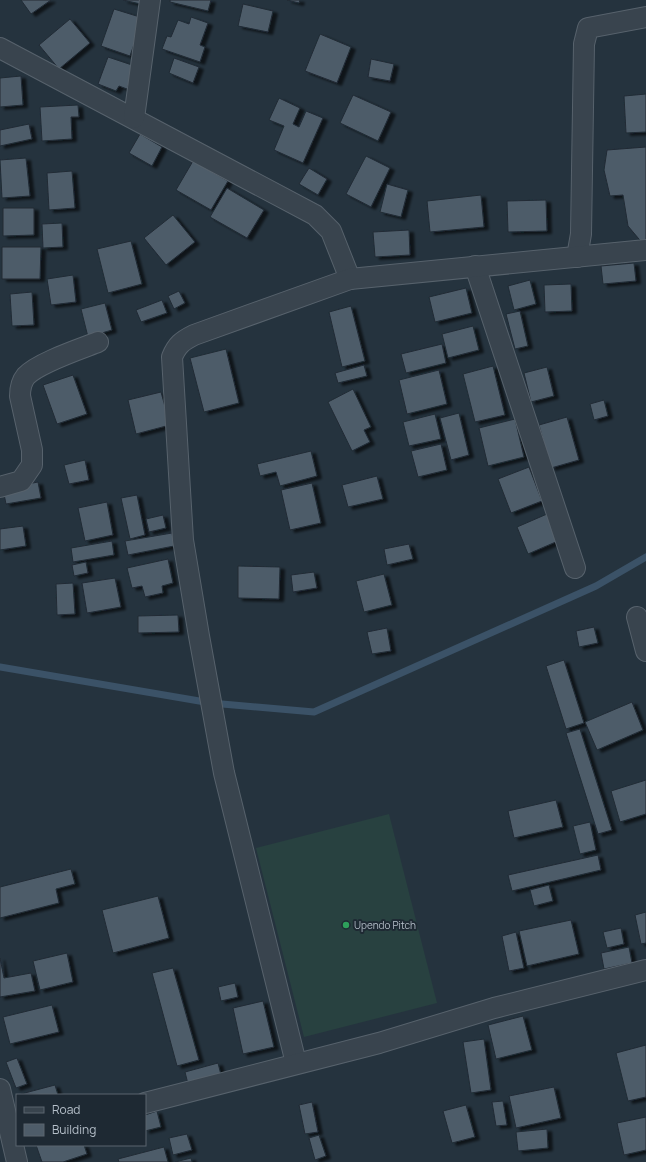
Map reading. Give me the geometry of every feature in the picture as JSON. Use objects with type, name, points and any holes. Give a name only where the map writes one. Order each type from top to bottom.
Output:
[{"type":"street","points":[[134,118],[150,0]]},
{"type":"street","points":[[577,257],[581,234],[584,44],[588,28],[646,17]]},
{"type":"street","points":[[0,48],[315,215],[332,231],[350,279]]},
{"type":"street","points":[[296,1063],[224,772],[199,636],[183,540],[172,357],[176,346],[182,340],[194,335],[350,279],[646,250]]},
{"type":"street","points":[[475,266],[575,568]]},
{"type":"street","points":[[0,487],[21,481],[32,465],[32,450],[20,396],[20,388],[26,377],[36,369],[98,342]]},
{"type":"street","points":[[637,617],[646,651]]},
{"type":"street","points":[[146,1103],[379,1042],[494,1008],[646,970]]},
{"type":"street","points":[[0,1089],[14,1138],[17,1162]]},
{"type":"green space","name":"Upendo Pitch","points":[[389,814],[437,1003],[304,1037],[256,848]]},
{"type":"building","points":[[21,0],[51,0],[31,14]]},
{"type":"building","points":[[123,0],[147,0],[145,5]]},
{"type":"building","points":[[170,0],[211,0],[208,11],[170,2]]},
{"type":"building","points":[[287,0],[300,0],[299,3]]},
{"type":"building","points":[[243,4],[273,11],[268,32],[238,26]]},
{"type":"building","points":[[114,9],[143,18],[130,56],[101,46]]},
{"type":"building","points":[[191,17],[208,23],[200,45],[205,47],[200,62],[162,49],[167,36],[171,37],[178,20],[189,24]]},
{"type":"building","points":[[70,19],[90,43],[59,69],[39,45]]},
{"type":"building","points":[[320,34],[351,47],[337,83],[305,71]]},
{"type":"building","points":[[108,57],[135,66],[127,89],[119,86],[116,91],[98,84]]},
{"type":"building","points":[[174,58],[199,67],[193,83],[169,73]]},
{"type":"building","points":[[371,59],[394,64],[390,81],[368,77]]},
{"type":"building","points":[[21,76],[23,105],[0,107],[0,78]]},
{"type":"building","points":[[646,94],[646,132],[626,133],[624,96]]},
{"type":"building","points":[[353,95],[391,112],[378,141],[340,123]]},
{"type":"building","points":[[279,98],[300,108],[293,124],[299,127],[306,111],[323,118],[303,163],[274,150],[284,126],[269,120]]},
{"type":"building","points":[[78,105],[79,117],[71,117],[72,139],[42,141],[40,107]]},
{"type":"building","points":[[29,124],[32,139],[0,146],[0,130]]},
{"type":"building","points":[[140,134],[162,147],[152,166],[129,153]]},
{"type":"building","points":[[646,147],[646,244],[644,245],[628,226],[623,195],[610,196],[604,170],[607,150]]},
{"type":"building","points":[[366,156],[390,168],[371,207],[346,194]]},
{"type":"building","points":[[26,158],[30,196],[2,198],[0,160]]},
{"type":"building","points":[[193,161],[228,181],[211,210],[176,190]]},
{"type":"building","points":[[309,168],[327,179],[318,195],[299,184]]},
{"type":"building","points":[[72,171],[75,208],[49,210],[47,173]]},
{"type":"building","points":[[387,184],[408,190],[401,217],[380,212]]},
{"type":"building","points":[[227,188],[264,210],[247,238],[210,217]]},
{"type":"building","points":[[481,195],[484,227],[430,232],[427,201]]},
{"type":"building","points":[[546,200],[547,231],[508,232],[507,201]]},
{"type":"building","points":[[3,208],[34,208],[34,235],[3,236]]},
{"type":"building","points":[[173,215],[195,242],[166,265],[144,238]]},
{"type":"building","points":[[62,223],[63,247],[43,248],[42,224]]},
{"type":"building","points":[[409,230],[410,255],[375,257],[373,232]]},
{"type":"building","points":[[131,241],[142,284],[108,293],[97,249]]},
{"type":"building","points":[[2,247],[41,247],[40,279],[2,279]]},
{"type":"building","points":[[634,263],[636,281],[603,284],[601,266]]},
{"type":"building","points":[[73,275],[76,302],[51,305],[47,279]]},
{"type":"building","points":[[530,280],[536,304],[514,310],[508,286]]},
{"type":"building","points":[[571,284],[572,311],[545,312],[544,285]]},
{"type":"building","points":[[466,288],[472,313],[435,322],[429,297]]},
{"type":"building","points":[[179,291],[185,303],[174,309],[168,296]]},
{"type":"building","points":[[32,292],[34,325],[12,326],[10,294]]},
{"type":"building","points":[[162,300],[167,313],[141,322],[136,310]]},
{"type":"building","points":[[105,303],[112,330],[88,337],[81,309]]},
{"type":"building","points":[[351,306],[365,361],[342,367],[329,312]]},
{"type":"building","points":[[520,311],[528,346],[515,349],[506,314]]},
{"type":"building","points":[[473,326],[479,350],[448,358],[442,334]]},
{"type":"building","points":[[442,344],[446,363],[406,373],[401,354]]},
{"type":"building","points":[[226,349],[239,403],[204,412],[190,358]]},
{"type":"building","points":[[364,365],[367,376],[338,383],[335,373]]},
{"type":"building","points":[[493,366],[505,415],[475,422],[463,374]]},
{"type":"building","points":[[547,367],[554,396],[531,402],[524,373]]},
{"type":"building","points":[[439,370],[447,404],[407,414],[399,380]]},
{"type":"building","points":[[73,375],[87,414],[57,424],[43,385]]},
{"type":"building","points":[[353,389],[371,427],[364,430],[370,442],[352,451],[328,402]]},
{"type":"building","points":[[161,392],[170,425],[136,434],[128,400]]},
{"type":"building","points":[[604,400],[608,416],[594,420],[590,404]]},
{"type":"building","points":[[459,413],[469,455],[451,460],[440,418]]},
{"type":"building","points":[[435,414],[441,439],[409,446],[403,422]]},
{"type":"building","points":[[567,417],[579,460],[551,468],[539,425]]},
{"type":"building","points":[[515,419],[524,457],[488,466],[479,428]]},
{"type":"building","points":[[441,444],[447,470],[418,477],[411,451]]},
{"type":"building","points":[[311,451],[317,476],[280,486],[276,472],[260,476],[257,464]]},
{"type":"building","points":[[85,460],[89,480],[69,484],[64,465]]},
{"type":"building","points":[[529,467],[542,501],[511,513],[498,479]]},
{"type":"building","points":[[377,476],[383,499],[348,507],[342,485]]},
{"type":"building","points":[[38,482],[41,498],[6,504],[3,489]]},
{"type":"building","points":[[312,483],[321,523],[290,530],[281,490]]},
{"type":"building","points":[[137,495],[145,535],[130,539],[121,498]]},
{"type":"building","points":[[107,502],[113,535],[85,541],[78,508]]},
{"type":"building","points":[[547,514],[558,541],[528,554],[517,527]]},
{"type":"building","points":[[163,515],[166,528],[149,532],[146,519]]},
{"type":"building","points":[[23,526],[26,546],[0,550],[0,529]]},
{"type":"building","points":[[172,533],[174,546],[128,555],[125,541]]},
{"type":"building","points":[[112,541],[114,555],[73,562],[71,548]]},
{"type":"building","points":[[409,544],[413,559],[387,565],[384,549]]},
{"type":"building","points":[[168,559],[173,583],[162,586],[163,593],[145,597],[142,586],[132,588],[127,568]]},
{"type":"building","points":[[86,562],[88,573],[74,576],[72,565]]},
{"type":"building","points":[[238,566],[280,567],[279,599],[238,598]]},
{"type":"building","points":[[314,572],[317,588],[293,592],[291,575]]},
{"type":"building","points":[[384,574],[392,605],[364,612],[356,581]]},
{"type":"building","points":[[115,578],[121,607],[87,613],[82,583]]},
{"type":"building","points":[[73,583],[75,614],[57,615],[56,584]]},
{"type":"building","points":[[178,615],[179,632],[138,633],[138,616]]},
{"type":"building","points":[[594,627],[598,643],[579,647],[576,631]]},
{"type":"building","points":[[387,628],[391,651],[372,654],[367,632]]},
{"type":"building","points":[[564,660],[584,723],[566,729],[546,666]]},
{"type":"building","points":[[632,702],[643,730],[597,750],[585,722]]},
{"type":"building","points":[[580,729],[612,830],[598,834],[566,733]]},
{"type":"building","points":[[646,780],[646,814],[620,822],[611,791]]},
{"type":"building","points":[[556,800],[563,827],[514,838],[508,811]]},
{"type":"building","points":[[590,822],[596,850],[580,854],[573,826]]},
{"type":"building","points":[[598,855],[601,870],[512,891],[508,875]]},
{"type":"building","points":[[71,869],[75,884],[56,889],[59,903],[0,918],[0,887]]},
{"type":"building","points":[[549,885],[553,901],[534,906],[530,890]]},
{"type":"building","points":[[158,896],[169,938],[113,953],[102,910]]},
{"type":"building","points":[[646,912],[646,943],[641,944],[635,915]]},
{"type":"building","points":[[571,920],[579,954],[527,966],[519,931]]},
{"type":"building","points":[[621,928],[624,944],[607,948],[603,932]]},
{"type":"building","points":[[516,932],[524,968],[509,971],[502,936]]},
{"type":"building","points":[[629,947],[632,963],[604,969],[601,953]]},
{"type":"building","points":[[67,953],[73,982],[40,990],[33,961]]},
{"type":"building","points":[[0,958],[4,978],[31,973],[35,991],[0,997]]},
{"type":"building","points":[[173,968],[199,1060],[177,1066],[152,973]]},
{"type":"building","points":[[235,983],[238,997],[221,1001],[218,987]]},
{"type":"building","points":[[263,1001],[274,1047],[243,1054],[233,1008]]},
{"type":"building","points":[[52,1005],[59,1032],[10,1044],[3,1017]]},
{"type":"building","points":[[523,1016],[532,1050],[496,1059],[488,1025]]},
{"type":"building","points":[[484,1039],[491,1090],[471,1093],[463,1042]]},
{"type":"building","points":[[646,1045],[646,1097],[628,1101],[616,1053]]},
{"type":"building","points":[[17,1058],[27,1084],[16,1088],[6,1062]]},
{"type":"building","points":[[218,1063],[221,1075],[188,1084],[185,1072]]},
{"type":"building","points":[[55,1085],[58,1094],[21,1094]]},
{"type":"building","points":[[554,1087],[561,1118],[516,1128],[509,1096]]},
{"type":"building","points":[[503,1101],[507,1125],[496,1126],[492,1102]]},
{"type":"building","points":[[312,1102],[318,1132],[305,1134],[299,1105]]},
{"type":"building","points":[[466,1105],[475,1137],[452,1143],[443,1111]]},
{"type":"building","points":[[157,1111],[161,1127],[146,1131],[146,1115]]},
{"type":"building","points":[[646,1117],[646,1150],[624,1155],[617,1123]]},
{"type":"building","points":[[547,1129],[548,1148],[518,1151],[516,1132]]},
{"type":"building","points":[[187,1134],[192,1150],[173,1155],[169,1138]]},
{"type":"building","points":[[319,1135],[326,1156],[315,1160],[309,1138]]},
{"type":"building","points":[[36,1146],[84,1146],[87,1154],[63,1162],[42,1162]]},
{"type":"building","points":[[164,1147],[168,1162],[119,1162],[118,1159]]},
{"type":"building","points":[[191,1158],[192,1162],[175,1162]]},
{"type":"waterway","points":[[0,667],[211,703],[314,712],[596,586],[646,557]]},
{"type":"place","name":"Upendo Pitch","points":[[346,925]]}]
